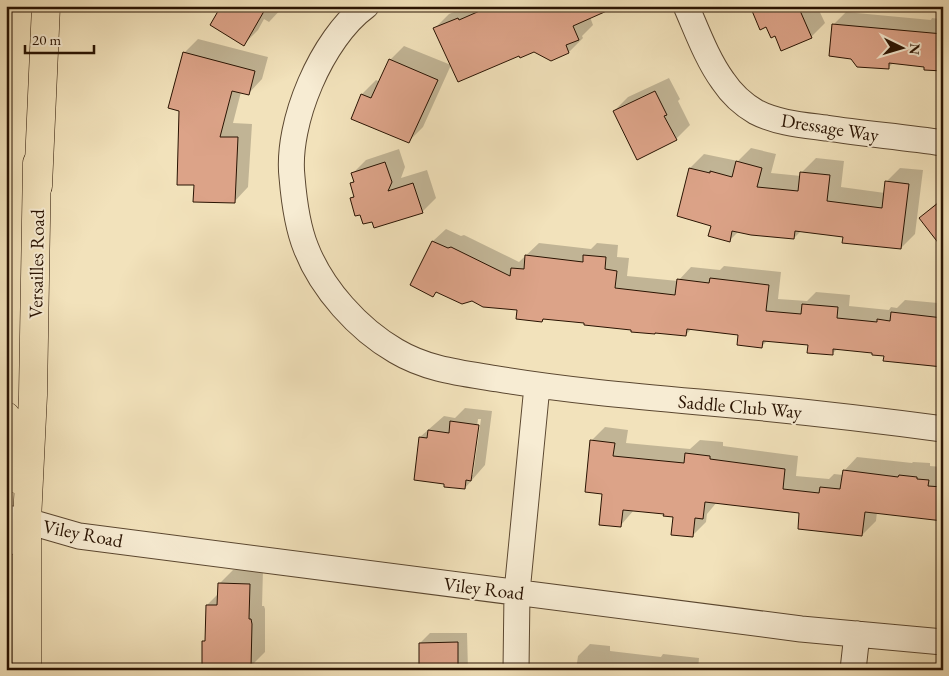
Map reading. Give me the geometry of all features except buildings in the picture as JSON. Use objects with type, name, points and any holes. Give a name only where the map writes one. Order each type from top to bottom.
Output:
[{"type":"main road","name":"Versailles Road","points":[[16,530],[33,396],[38,186],[35,6]]},
{"type":"main road","points":[[38,186],[46,6]]},
{"type":"main road","name":"Versailles Road","points":[[6,416],[27,670]]},
{"type":"street","name":"Saddle Club Way","points":[[366,6],[357,13],[336,39],[317,69],[304,99],[294,136],[291,173],[296,214],[306,248],[337,300],[376,338],[417,362],[434,368],[537,386],[856,418],[943,429]]},
{"type":"street","name":"Dressage Way","points":[[686,6],[711,62],[723,82],[745,105],[757,112],[770,118],[799,125],[943,143]]},
{"type":"street","points":[[516,670],[517,592],[537,386]]},
{"type":"street","name":"Viley Road","points":[[16,530],[79,536],[801,629],[943,642]]},
{"type":"street","points":[[853,670],[858,634]]}]
